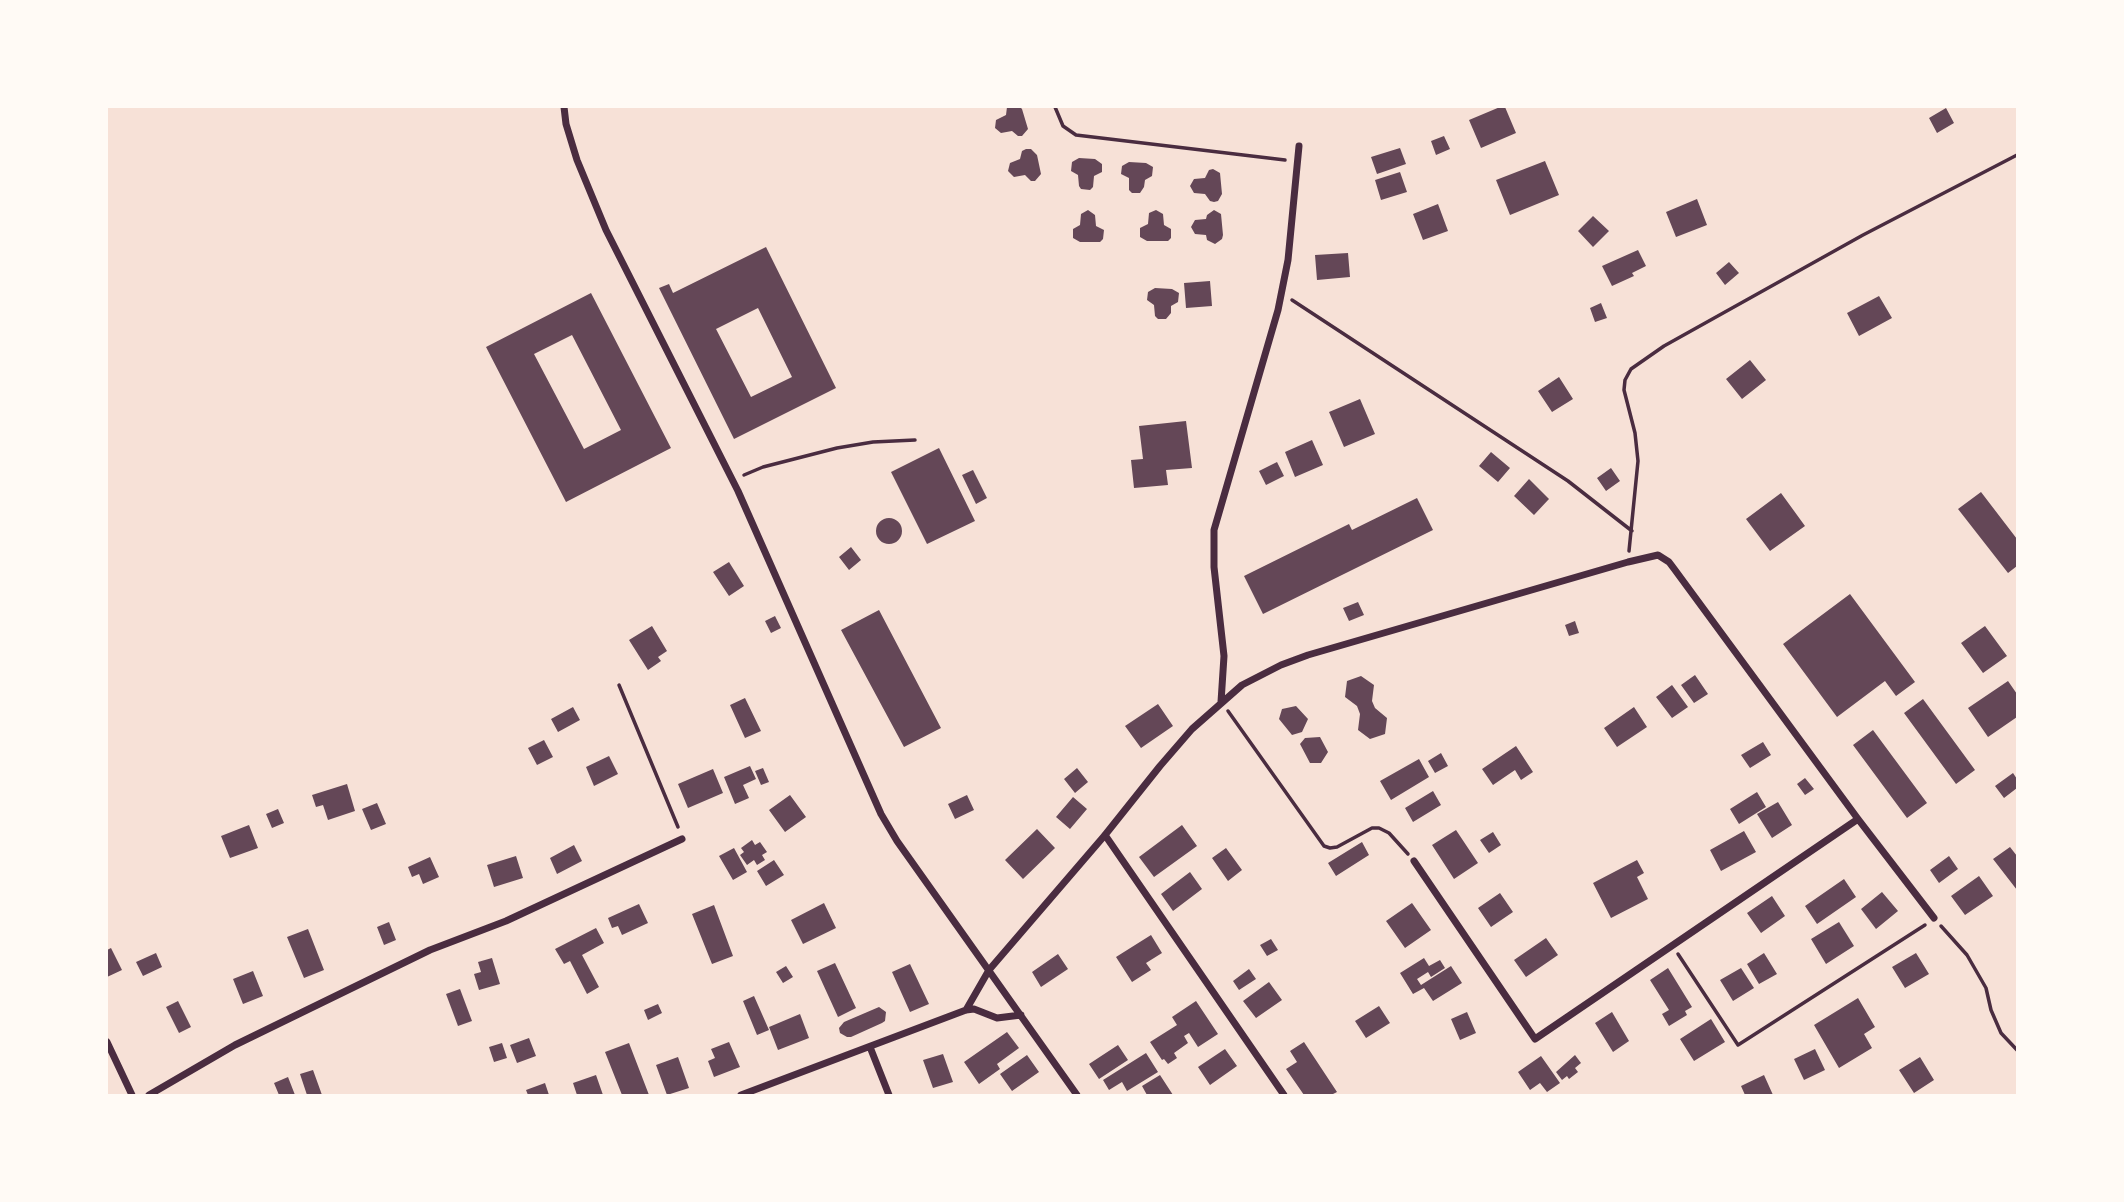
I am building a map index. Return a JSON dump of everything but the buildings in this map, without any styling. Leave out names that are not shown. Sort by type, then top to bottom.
[{"type":"street","points":[[564,107],[566,124],[577,160],[606,230],[733,479],[881,814],[897,841],[1077,1095]]},
{"type":"street","points":[[1221,702],[1224,656],[1214,567],[1214,530],[1282,293],[1288,260],[1298,146]]},
{"type":"street","points":[[966,1010],[989,970],[1105,835],[1160,766],[1192,729],[1242,685],[1308,655],[1658,555],[1669,562],[1934,918]]},
{"type":"street","points":[[1414,861],[1535,1039],[1858,819]]},
{"type":"street","points":[[1105,835],[1284,1095]]},
{"type":"street","points":[[149,1095],[235,1045],[429,950],[506,921],[682,839]]},
{"type":"street","points":[[741,1095],[966,1010],[974,1009],[997,1018],[1021,1015]]},
{"type":"street","points":[[107,1042],[132,1095]]},
{"type":"street","points":[[870,1047],[889,1095]]},
{"type":"path","points":[[1055,107],[1063,126],[1076,135],[1297,161]]},
{"type":"path","points":[[1628,562],[1638,461],[1635,433],[1624,390],[1625,380],[1631,369],[1664,346],[1863,235],[2017,155]]},
{"type":"path","points":[[1282,293],[1568,481],[1632,531]]},
{"type":"path","points":[[733,479],[815,452],[873,442],[915,440]]},
{"type":"path","points":[[619,685],[682,839]]},
{"type":"path","points":[[1221,702],[1324,846],[1337,847],[1372,828],[1379,828],[1399,843],[1414,861]]},
{"type":"path","points":[[1673,945],[1738,1045],[1934,918],[1967,955],[1986,988],[1991,1010],[2001,1033],[2017,1050]]}]
